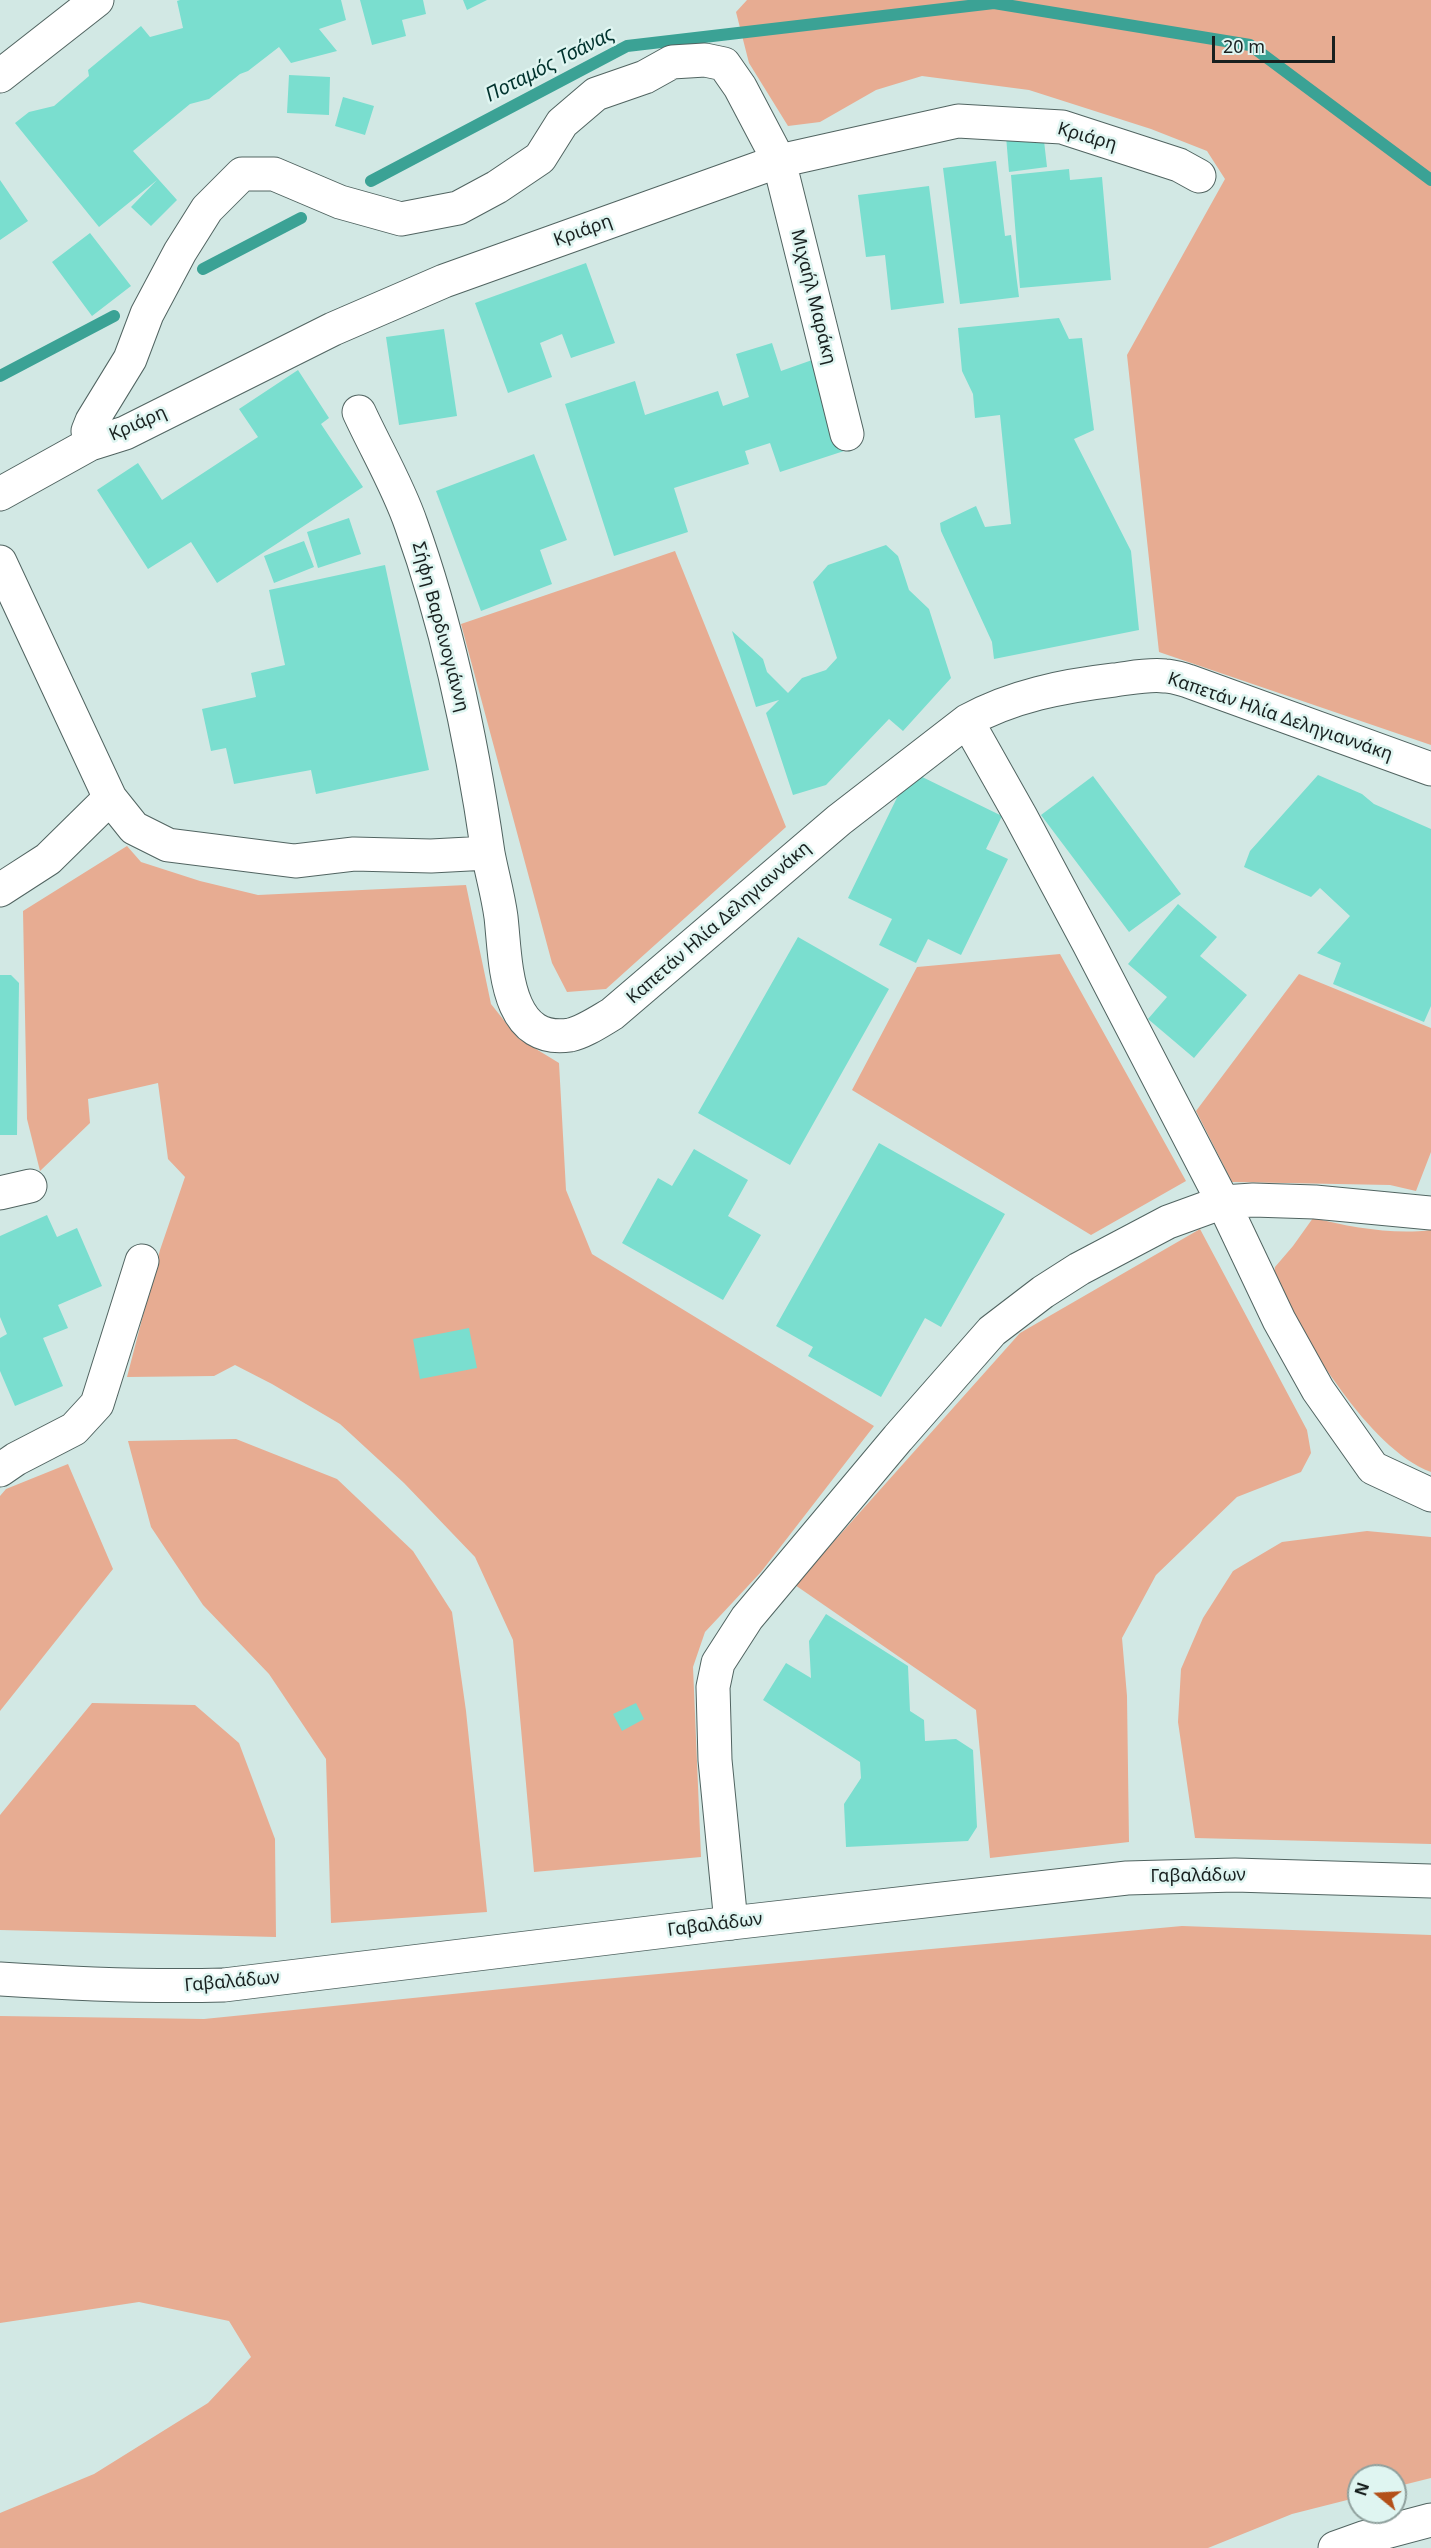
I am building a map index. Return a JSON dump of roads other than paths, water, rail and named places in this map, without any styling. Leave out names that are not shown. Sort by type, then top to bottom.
[{"type":"street","points":[[0,76],[97,0]]},
{"type":"street","name":"Μιχαήλ Μαράκη","points":[[90,444],[88,431],[92,421],[130,359],[147,314],[180,252],[207,209],[242,174],[274,174],[340,202],[401,219],[458,208],[497,187],[540,158],[562,123],[596,94],[645,77],[672,63],[705,60],[724,64],[740,87],[779,161],[847,434]]},
{"type":"street","name":"Κριάρη","points":[[0,494],[90,444],[125,433],[333,329],[444,281],[779,161],[958,122],[968,122],[1062,127],[1179,165],[1199,176]]},
{"type":"street","name":"Σήφη Βαρδινογιάννη","points":[[359,412],[411,522],[452,658],[478,783],[488,853]]},
{"type":"street","points":[[0,562],[110,798],[134,828],[168,845],[295,861],[354,854],[431,856],[488,853]]},
{"type":"street","name":"Καπετάν Ηλία Δεληγιαννάκη","points":[[488,853],[501,914],[511,996],[519,1012],[534,1030],[553,1035],[572,1034],[612,1014],[839,820],[967,721],[1024,696],[1097,682],[1149,675],[1166,676],[1188,681],[1431,769]]},
{"type":"street","points":[[967,721],[1020,814],[1223,1202],[1280,1320],[1318,1390],[1373,1468],[1431,1495]]},
{"type":"street","points":[[0,890],[48,859],[110,798]]},
{"type":"street","points":[[731,1923],[712,1706],[718,1663],[747,1618],[897,1438],[992,1331],[1042,1292],[1078,1269],[1168,1222],[1223,1202],[1253,1200],[1315,1202],[1431,1214]]},
{"type":"street","points":[[0,1470],[16,1459],[74,1429],[97,1404],[142,1261]]},
{"type":"street","name":"Γαβαλάδων","points":[[0,1979],[63,1984],[224,1985],[731,1923],[1127,1878],[1173,1875],[1303,1876],[1431,1881]]},
{"type":"street","points":[[1335,2548],[1431,2520]]},
{"type":"waterway","name":"Ποταμός Τσάνας","points":[[371,181],[627,46],[994,3],[1250,45],[1431,180]]},
{"type":"waterway","name":"Ποταμός Τσάνας","points":[[203,269],[301,218]]},
{"type":"waterway","name":"Ποταμός Τσάνας","points":[[0,376],[114,316]]}]
